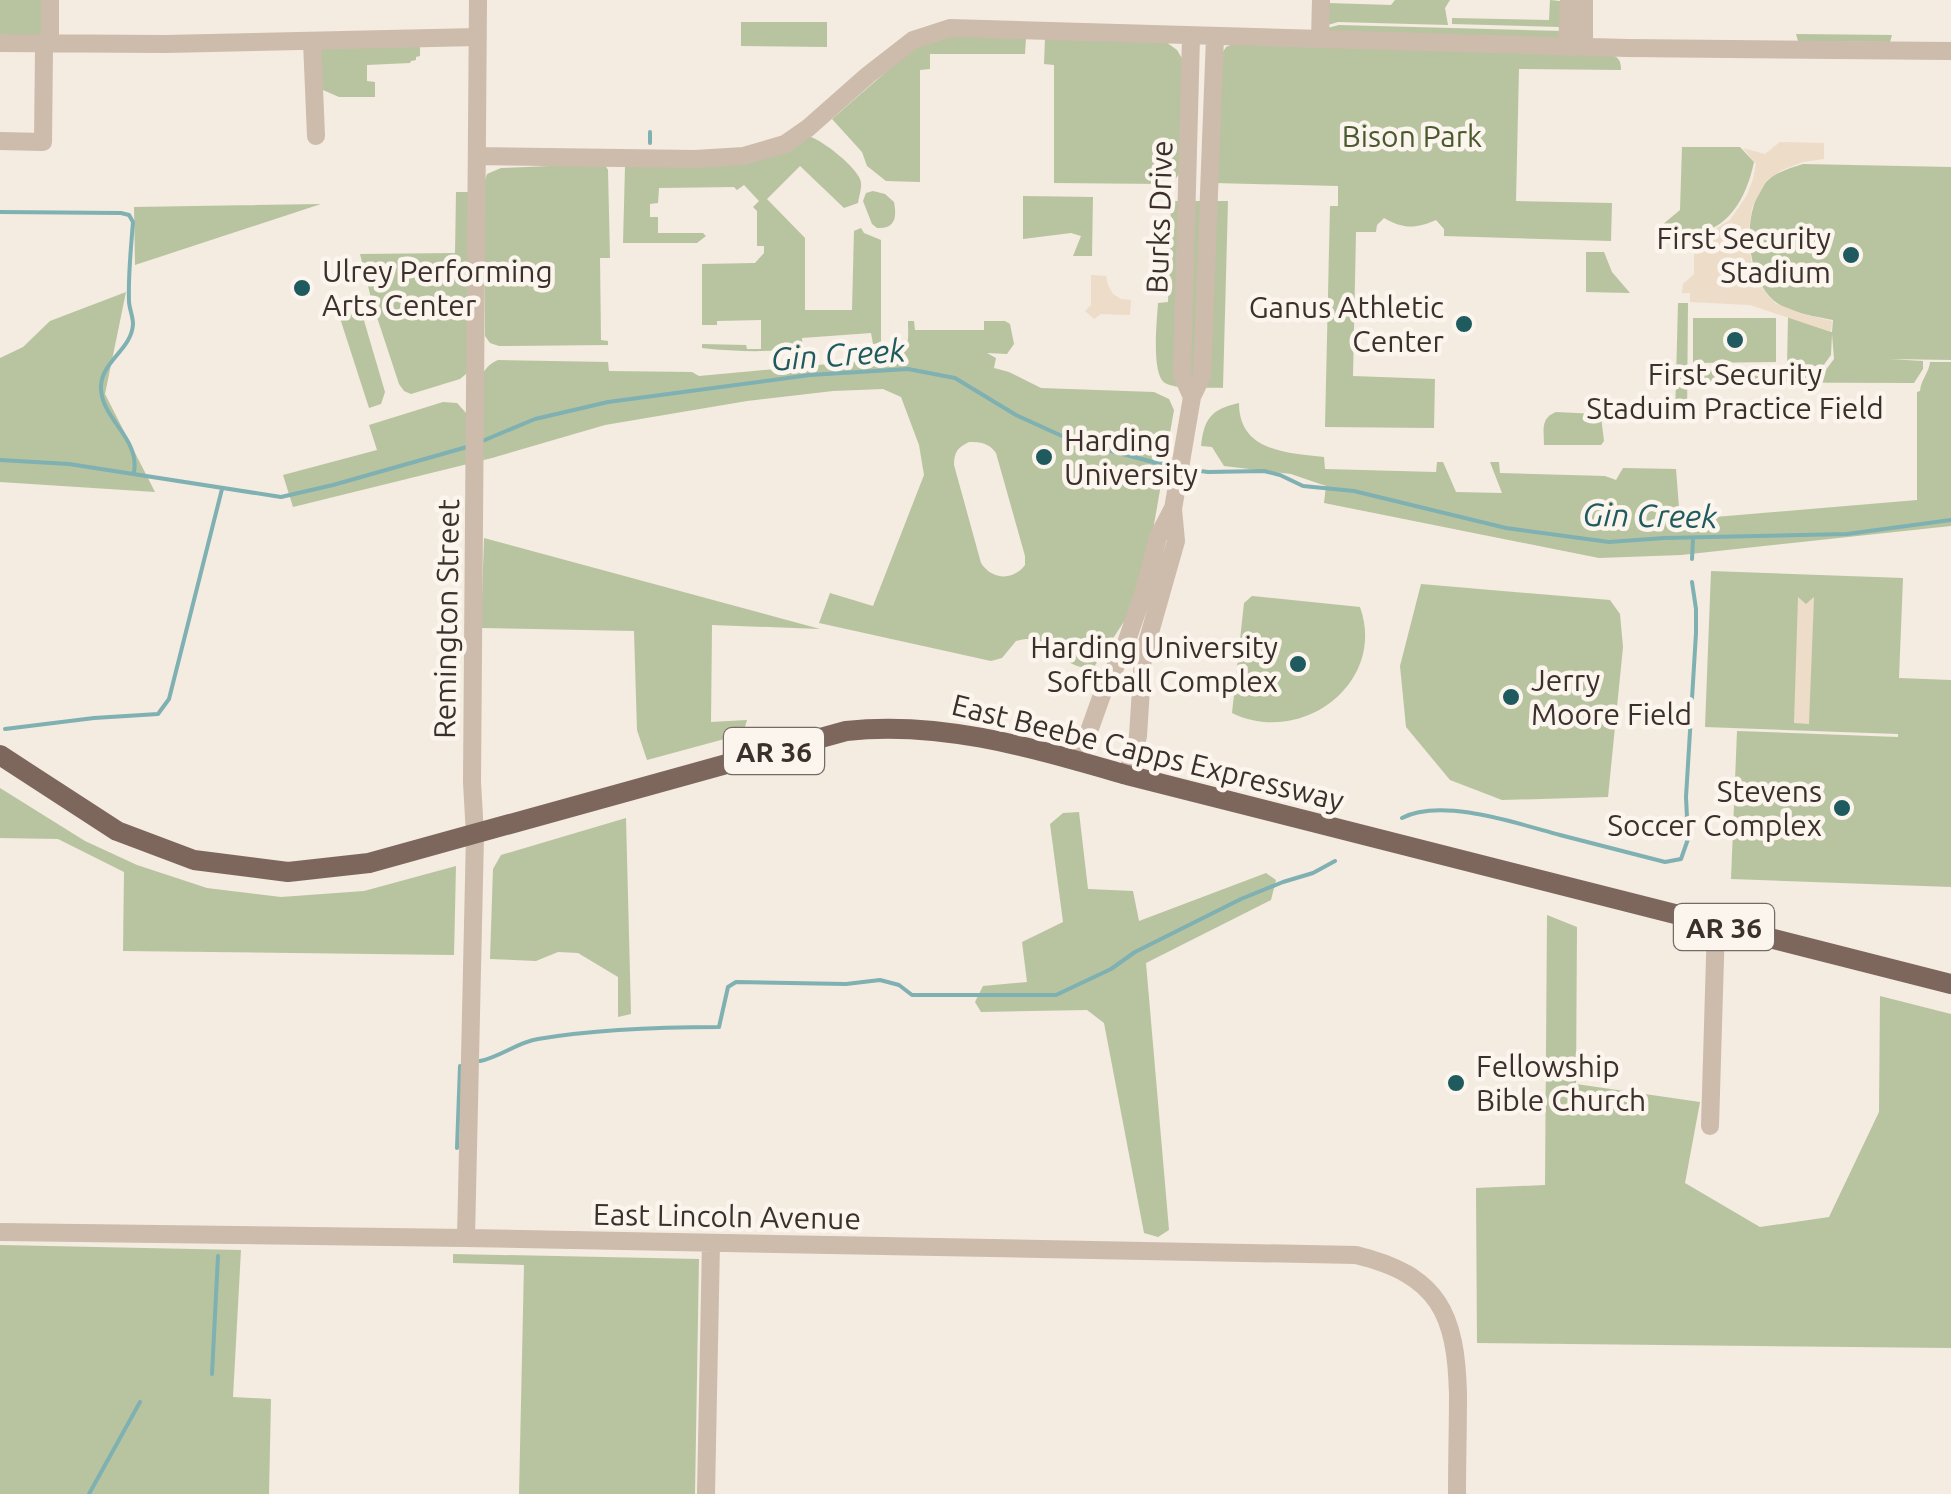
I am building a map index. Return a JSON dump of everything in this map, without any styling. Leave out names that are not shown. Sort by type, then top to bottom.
[{"type":"main road","name":"East Beebe Capps Expressway","points":[[0,755],[117,831],[194,860],[288,872],[369,863],[830,735],[889,728],[952,733],[1027,748],[1951,984]]},
{"type":"street","points":[[0,141],[43,142],[44,49],[50,38],[50,0]]},
{"type":"street","name":"Remington Street","points":[[466,1238],[475,836],[472,782],[478,0]]},
{"type":"street","points":[[1320,39],[1321,0]]},
{"type":"street","points":[[1569,0],[1576,47]]},
{"type":"street","points":[[1576,47],[1581,0]]},
{"type":"street","points":[[477,156],[744,156],[785,144],[913,40],[950,28],[1576,47],[1951,51]]},
{"type":"street","points":[[0,44],[477,37]]},
{"type":"street","name":"Burks Drive","points":[[1191,37],[1182,375],[1192,396]]},
{"type":"street","name":"Burks Drive","points":[[1078,762],[1129,634],[1158,537],[1172,509],[1192,396],[1202,376],[1215,38]]},
{"type":"street","points":[[312,41],[316,136]]},
{"type":"street","name":"Burks Drive","points":[[1126,775],[1138,736],[1142,657],[1176,541],[1172,509]]},
{"type":"street","points":[[1710,1126],[1716,925]]},
{"type":"street","name":"East Lincoln Avenue","points":[[0,1232],[1356,1254],[1385,1262],[1416,1280],[1438,1302],[1451,1328],[1457,1354],[1457,1494]]},
{"type":"street","points":[[706,1494],[711,1243]]},
{"type":"green space","points":[[0,0],[44,0],[44,38],[0,38]]},
{"type":"green space","points":[[1395,0],[1450,0],[1445,8],[1448,25],[1328,25],[1328,3],[1391,5]]},
{"type":"green space","points":[[1550,0],[1560,1],[1560,27],[1452,24],[1452,18],[1549,20]]},
{"type":"green space","points":[[741,22],[827,22],[827,47],[741,46]]},
{"type":"green space","points":[[1339,25],[1563,31],[1555,38],[1327,31]]},
{"type":"green space","points":[[1796,34],[1892,35],[1890,42],[1798,41]]},
{"type":"green space","points":[[943,36],[1026,38],[1025,54],[930,54],[930,69],[920,70],[920,182],[886,181],[867,166],[862,152],[832,119],[918,44]]},
{"type":"green space","points":[[1045,38],[1166,42],[1177,50],[1183,60],[1180,173],[1176,178],[1166,184],[1054,183],[1054,65],[1044,64]]},
{"type":"green space","points":[[317,44],[420,46],[420,56],[410,63],[367,65],[367,81],[375,82],[375,97],[339,97],[323,90]]},
{"type":"green space","name":"Bison Park","points":[[1233,44],[1610,54],[1619,60],[1621,70],[1519,69],[1516,201],[1612,203],[1611,241],[1444,236],[1444,229],[1436,220],[1410,226],[1384,218],[1376,232],[1356,232],[1353,376],[1435,379],[1434,428],[1325,427],[1330,206],[1338,206],[1338,186],[1215,183],[1220,57]]},
{"type":"green space","points":[[811,137],[857,174],[861,185],[858,203],[844,208],[800,166],[767,199],[805,238],[805,310],[852,310],[854,231],[861,228],[881,240],[881,343],[873,344],[871,333],[802,338],[803,349],[752,351],[702,348],[702,344],[761,349],[761,320],[702,325],[702,264],[755,263],[764,253],[764,246],[757,246],[757,211],[753,207],[759,201],[744,185],[737,190],[659,188],[658,203],[650,204],[650,217],[658,217],[658,233],[706,236],[697,243],[623,243],[625,167]]},
{"type":"green space","points":[[1682,147],[1740,147],[1754,162],[1743,195],[1724,220],[1712,228],[1697,232],[1662,225],[1680,210]]},
{"type":"green space","points":[[597,164],[608,170],[610,258],[600,258],[601,340],[608,341],[608,345],[490,343],[485,336],[487,174],[501,168]]},
{"type":"green space","name":"First Security Stadium","points":[[1803,164],[1951,167],[1951,360],[1890,359],[1923,361],[1923,369],[1914,383],[1691,382],[1691,370],[1825,371],[1834,359],[1832,334],[1831,355],[1823,366],[1787,367],[1788,317],[1832,332],[1833,320],[1794,311],[1773,300],[1752,259],[1750,224],[1759,193],[1775,175]]},
{"type":"green space","points":[[873,191],[894,202],[895,218],[888,227],[877,228],[872,224],[863,201],[866,193]]},
{"type":"green space","points":[[456,192],[469,192],[469,367],[460,379],[411,394],[399,384],[360,254],[455,253]]},
{"type":"green space","points":[[1023,196],[1093,197],[1092,256],[1073,256],[1081,236],[1071,233],[1023,239]]},
{"type":"green space","points":[[1171,201],[1228,201],[1223,388],[1170,385],[1158,369],[1158,303],[1168,302]]},
{"type":"green space","points":[[321,204],[135,265],[134,207]]},
{"type":"green space","points":[[1586,252],[1604,252],[1612,272],[1630,293],[1586,292]]},
{"type":"green space","points":[[126,292],[105,394],[155,492],[0,482],[0,358],[23,347],[50,321]]},
{"type":"green space","points":[[1678,303],[1688,303],[1687,420],[1675,419]]},
{"type":"green space","points":[[360,307],[385,392],[381,404],[369,408],[339,315]]},
{"type":"green space","name":"First Security Staduim Practice Field","points":[[1693,318],[1776,318],[1776,362],[1693,363]]},
{"type":"green space","points":[[908,321],[914,321],[915,330],[984,330],[984,321],[1005,321],[1010,324],[1014,344],[1007,354],[987,353],[996,358],[994,368],[1041,388],[1154,392],[1169,399],[1174,410],[1152,536],[1133,608],[1094,667],[1072,664],[1048,646],[1029,639],[1016,641],[1002,658],[991,661],[819,623],[830,593],[873,606],[924,475],[919,445],[901,397],[883,389],[747,401],[605,425],[492,458],[293,507],[283,475],[377,450],[369,425],[443,402],[457,403],[467,414],[481,376],[498,360],[608,362],[609,371],[692,372],[699,376],[893,358],[906,346]],"holes":[[[969,442],[988,445],[996,453],[1025,556],[1025,565],[1009,576],[991,573],[981,563],[954,465],[959,448]]]},
{"type":"green space","points":[[1930,362],[1951,362],[1951,526],[1681,555],[1599,558],[1324,503],[1326,486],[1291,474],[1224,466],[1212,447],[1201,446],[1211,417],[1222,408],[1239,403],[1247,431],[1267,446],[1324,457],[1325,469],[1436,472],[1437,462],[1443,462],[1456,492],[1502,493],[1490,462],[1499,462],[1500,473],[1605,476],[1616,480],[1623,468],[1676,469],[1680,520],[1917,500],[1917,392]]},
{"type":"green space","points":[[1556,412],[1597,414],[1601,417],[1604,441],[1601,445],[1544,445],[1545,421]]},
{"type":"green space","points":[[484,538],[820,629],[712,625],[711,722],[747,720],[743,734],[647,760],[637,730],[634,631],[481,628]]},
{"type":"green space","points":[[1711,571],[1903,578],[1899,678],[1951,680],[1951,887],[1731,879],[1737,731],[1898,734],[1705,727]]},
{"type":"green space","name":"Jerry Moore Field","points":[[1421,584],[1610,600],[1620,614],[1623,647],[1608,797],[1502,800],[1450,780],[1406,727],[1400,666]]},
{"type":"green space","name":"Harding University Softball Complex","points":[[1252,596],[1360,607],[1365,635],[1361,660],[1350,683],[1332,701],[1310,714],[1285,721],[1259,721],[1232,713],[1244,603]]},
{"type":"green space","points":[[0,788],[85,841],[137,865],[207,888],[281,897],[364,891],[456,866],[454,955],[123,951],[124,872],[58,839],[0,838]]},
{"type":"green space","points":[[1079,812],[1088,889],[1133,891],[1139,921],[1266,873],[1276,880],[1271,900],[1146,963],[1169,1230],[1158,1237],[1144,1233],[1104,1023],[1087,1010],[981,1012],[975,1002],[983,986],[1027,982],[1022,942],[1063,922],[1050,824],[1063,813]]},
{"type":"green space","points":[[626,818],[631,1014],[618,1017],[618,977],[578,953],[558,952],[536,961],[490,959],[493,869],[501,855]]},
{"type":"green space","points":[[1547,915],[1577,927],[1576,1084],[1700,1102],[1685,1183],[1760,1227],[1829,1217],[1879,1112],[1880,996],[1951,1014],[1951,1348],[1477,1343],[1476,1188],[1545,1185]]},
{"type":"green space","points":[[0,1245],[241,1250],[233,1397],[271,1399],[269,1494],[0,1494]]},
{"type":"green space","points":[[453,1254],[699,1259],[695,1494],[519,1494],[524,1265],[453,1263]]},
{"type":"shaded area","points":[[1780,142],[1824,143],[1824,159],[1803,162],[1767,180],[1752,207],[1748,238],[1753,271],[1775,303],[1832,321],[1831,332],[1750,305],[1690,302],[1690,293],[1682,293],[1683,284],[1694,274],[1694,249],[1683,236],[1684,231],[1710,232],[1730,220],[1747,195],[1756,164],[1743,148],[1765,154]]},
{"type":"shaded area","points":[[1091,275],[1106,276],[1113,294],[1131,300],[1130,315],[1101,314],[1094,319],[1085,311],[1091,305]]},
{"type":"shaded area","points":[[1798,597],[1806,604],[1814,597],[1809,724],[1794,723]]},
{"type":"waterway","points":[[650,132],[650,143]]},
{"type":"waterway","points":[[0,212],[121,213],[129,215],[133,222],[129,281],[133,324],[123,348],[106,369],[101,386],[102,398],[131,448],[134,472]]},
{"type":"waterway","name":"Gin Creek","points":[[480,442],[535,419],[608,402],[810,375],[908,369],[955,378],[1016,415],[1073,441],[1172,467]]},
{"type":"waterway","name":"Gin Creek","points":[[0,460],[69,464],[281,497],[467,447]]},
{"type":"waterway","name":"Gin Creek","points":[[1186,469],[1264,471],[1303,486],[1354,491],[1506,528],[1609,542],[1847,534],[1951,520]]},
{"type":"waterway","name":"Gin Creek","points":[[5,729],[158,714],[169,699],[222,489]]},
{"type":"waterway","points":[[1692,559],[1693,539]]},
{"type":"waterway","points":[[1402,818],[1418,812],[1458,811],[1665,862],[1681,859],[1688,839],[1686,797],[1696,633],[1692,582]]},
{"type":"waterway","points":[[480,1061],[531,1041],[560,1036],[629,1029],[719,1027],[728,987],[736,982],[846,984],[880,980],[899,985],[912,995],[1056,995],[1241,899],[1335,861]]},
{"type":"waterway","points":[[457,1148],[460,1066]]},
{"type":"waterway","points":[[212,1374],[218,1256]]},
{"type":"waterway","points":[[89,1494],[140,1402]]},
{"type":"place","name":"First Security Stadium","points":[[1851,255]]},
{"type":"place","name":"Ulrey Performing Arts Center","points":[[302,288]]},
{"type":"place","name":"Ganus Athletic Center","points":[[1464,324]]},
{"type":"place","name":"First Security Staduim Practice Field","points":[[1735,340]]},
{"type":"place","name":"Harding University","points":[[1044,457]]},
{"type":"place","name":"Harding University Softball Complex","points":[[1298,664]]},
{"type":"place","name":"Jerry Moore Field","points":[[1511,697]]},
{"type":"place","name":"Stevens Soccer Complex","points":[[1842,808]]},
{"type":"place","name":"Fellowship Bible Church","points":[[1456,1083]]}]
